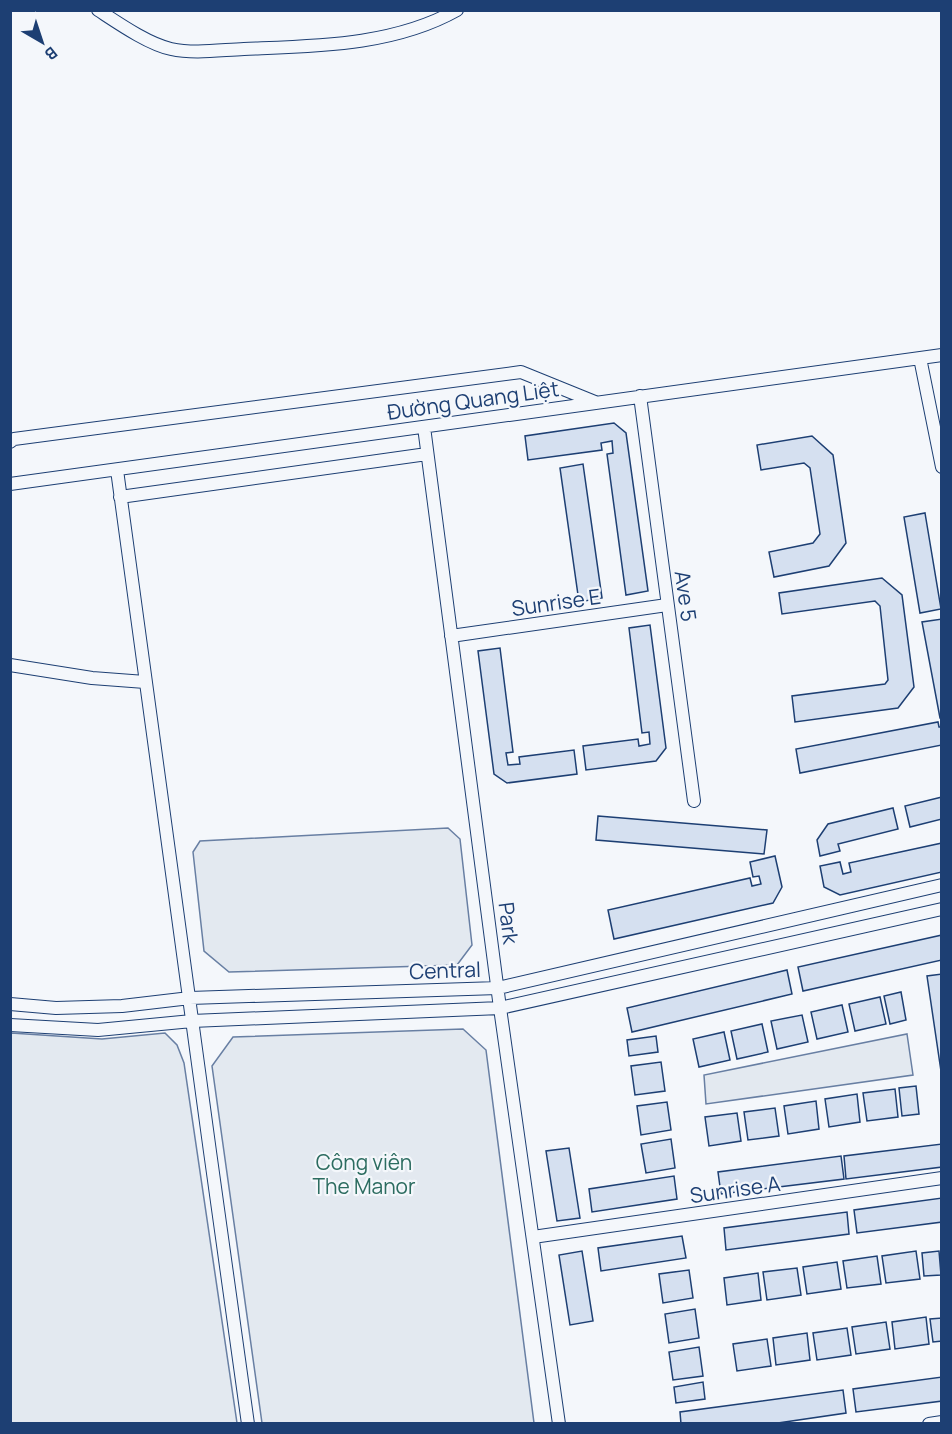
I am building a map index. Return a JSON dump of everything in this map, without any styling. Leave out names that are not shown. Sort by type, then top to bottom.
[{"type":"street","points":[[98,10],[133,32],[169,49],[190,51],[301,47],[367,41],[442,19],[458,10]]},
{"type":"street","name":"Đường Quang Liệt","points":[[10,484],[942,355]]},
{"type":"street","points":[[920,358],[942,467]]},
{"type":"street","points":[[10,442],[14,439],[521,372],[596,402]]},
{"type":"street","name":"Ave 5","points":[[640,396],[694,801]]},
{"type":"street","name":"Park","points":[[424,427],[500,1008],[559,1424]]},
{"type":"street","points":[[120,497],[427,454]]},
{"type":"street","points":[[117,470],[248,1424]]},
{"type":"street","name":"Sunrise E","points":[[451,636],[667,605]]},
{"type":"street","points":[[10,665],[92,678],[145,682]]},
{"type":"street","name":"Central","points":[[10,1004],[56,1008],[111,1006],[190,998],[498,987],[942,885]]},
{"type":"street","name":"Central","points":[[10,1025],[98,1030],[192,1020],[500,1008],[942,909]]},
{"type":"street","name":"Sunrise A","points":[[533,1236],[942,1178]]},
{"type":"street","points":[[929,1424],[942,1422]]},
{"type":"green space","points":[[448,828],[460,839],[472,945],[457,965],[229,972],[204,951],[193,852],[200,841]]},
{"type":"green space","name":"Công viên The Manor","points":[[463,1029],[486,1050],[534,1423],[262,1423],[212,1066],[233,1037]]},
{"type":"green space","points":[[11,1033],[102,1039],[165,1033],[177,1045],[184,1063],[237,1423],[11,1423]]},
{"type":"green space","points":[[907,1034],[913,1075],[706,1104],[704,1075]]},
{"type":"building","points":[[614,423],[626,433],[648,591],[626,595],[607,454],[613,453],[612,441],[601,443],[602,450],[528,460],[525,436]]},
{"type":"building","points":[[812,436],[833,455],[846,543],[829,566],[774,577],[769,552],[813,543],[820,534],[810,468],[804,463],[761,470],[757,445]]},
{"type":"building","points":[[583,464],[602,598],[579,602],[560,468]]},
{"type":"building","points":[[925,513],[941,609],[920,613],[904,517]]},
{"type":"building","points":[[882,578],[902,595],[914,687],[898,708],[795,722],[792,696],[885,684],[888,680],[880,606],[875,601],[782,614],[779,593]]},
{"type":"building","points":[[942,619],[942,718],[940,718],[922,622]]},
{"type":"building","points":[[650,625],[666,748],[656,761],[586,770],[583,746],[638,739],[639,746],[650,744],[649,732],[642,733],[629,628]]},
{"type":"building","points":[[500,648],[513,752],[506,753],[508,765],[520,764],[519,757],[574,750],[577,774],[507,783],[494,774],[478,651]]},
{"type":"building","points":[[938,722],[939,727],[942,727],[942,745],[800,773],[796,749]]},
{"type":"building","points":[[942,797],[942,819],[910,827],[905,806]]},
{"type":"building","points":[[893,808],[898,829],[838,844],[840,851],[820,856],[817,840],[828,824]]},
{"type":"building","points":[[598,816],[767,830],[764,854],[596,840]]},
{"type":"building","points":[[942,843],[942,872],[840,895],[824,887],[820,866],[840,862],[843,874],[851,872],[849,863]]},
{"type":"building","points":[[775,856],[782,887],[773,903],[614,939],[608,910],[750,878],[752,886],[761,884],[759,876],[753,877],[750,862]]},
{"type":"building","points":[[942,935],[942,960],[803,991],[798,967]]},
{"type":"building","points":[[787,970],[792,994],[632,1032],[627,1008]]},
{"type":"building","points":[[942,974],[942,1078],[927,976]]},
{"type":"building","points":[[901,992],[906,1020],[890,1024],[884,996]]},
{"type":"building","points":[[880,997],[886,1024],[855,1031],[849,1004]]},
{"type":"building","points":[[842,1005],[848,1032],[817,1039],[811,1012]]},
{"type":"building","points":[[802,1015],[808,1042],[777,1049],[771,1021]]},
{"type":"building","points":[[762,1024],[768,1052],[737,1059],[731,1031]]},
{"type":"building","points":[[724,1032],[730,1060],[699,1067],[693,1039]]},
{"type":"building","points":[[656,1036],[658,1052],[629,1056],[627,1040]]},
{"type":"building","points":[[661,1062],[665,1091],[635,1095],[631,1066]]},
{"type":"building","points":[[916,1086],[919,1114],[902,1116],[899,1088]]},
{"type":"building","points":[[895,1089],[898,1117],[867,1121],[863,1093]]},
{"type":"building","points":[[857,1094],[860,1122],[829,1127],[825,1099]]},
{"type":"building","points":[[816,1101],[819,1129],[788,1134],[784,1106]]},
{"type":"building","points":[[667,1102],[671,1130],[641,1135],[637,1106]]},
{"type":"building","points":[[775,1108],[779,1136],[748,1140],[744,1112]]},
{"type":"building","points":[[737,1113],[741,1141],[709,1146],[705,1117]]},
{"type":"building","points":[[671,1139],[675,1168],[646,1173],[641,1144]]},
{"type":"building","points":[[942,1144],[942,1167],[846,1179],[844,1156]]},
{"type":"building","points":[[569,1148],[580,1218],[557,1221],[546,1151]]},
{"type":"building","points":[[841,1156],[844,1179],[721,1194],[718,1172]]},
{"type":"building","points":[[674,1176],[677,1199],[592,1212],[589,1189]]},
{"type":"building","points":[[942,1198],[942,1222],[857,1233],[854,1210]]},
{"type":"building","points":[[847,1212],[849,1234],[726,1250],[724,1228]]},
{"type":"building","points":[[682,1236],[686,1258],[601,1271],[598,1248]]},
{"type":"building","points":[[582,1251],[593,1321],[570,1325],[559,1255]]},
{"type":"building","points":[[916,1251],[920,1279],[886,1283],[882,1256]]},
{"type":"building","points":[[939,1251],[941,1275],[924,1276],[922,1253]]},
{"type":"building","points":[[877,1256],[881,1284],[847,1288],[843,1261]]},
{"type":"building","points":[[837,1262],[841,1289],[807,1294],[803,1267]]},
{"type":"building","points":[[797,1268],[801,1295],[767,1300],[763,1272]]},
{"type":"building","points":[[689,1270],[693,1298],[663,1303],[659,1274]]},
{"type":"building","points":[[758,1273],[761,1300],[727,1305],[724,1278]]},
{"type":"building","points":[[695,1309],[699,1338],[669,1343],[665,1314]]},
{"type":"building","points":[[926,1317],[929,1344],[895,1349],[892,1322]]},
{"type":"building","points":[[942,1318],[942,1341],[933,1342],[930,1319]]},
{"type":"building","points":[[886,1322],[890,1349],[856,1354],[852,1327]]},
{"type":"building","points":[[847,1328],[851,1355],[817,1360],[813,1333]]},
{"type":"building","points":[[807,1333],[810,1360],[776,1365],[773,1338]]},
{"type":"building","points":[[767,1339],[771,1366],[737,1371],[733,1344]]},
{"type":"building","points":[[699,1347],[703,1376],[673,1380],[669,1352]]},
{"type":"building","points":[[942,1377],[942,1401],[856,1412],[853,1389]]},
{"type":"building","points":[[703,1382],[705,1399],[676,1403],[674,1387]]},
{"type":"building","points":[[843,1390],[846,1413],[771,1424],[681,1424],[680,1412]]}]
